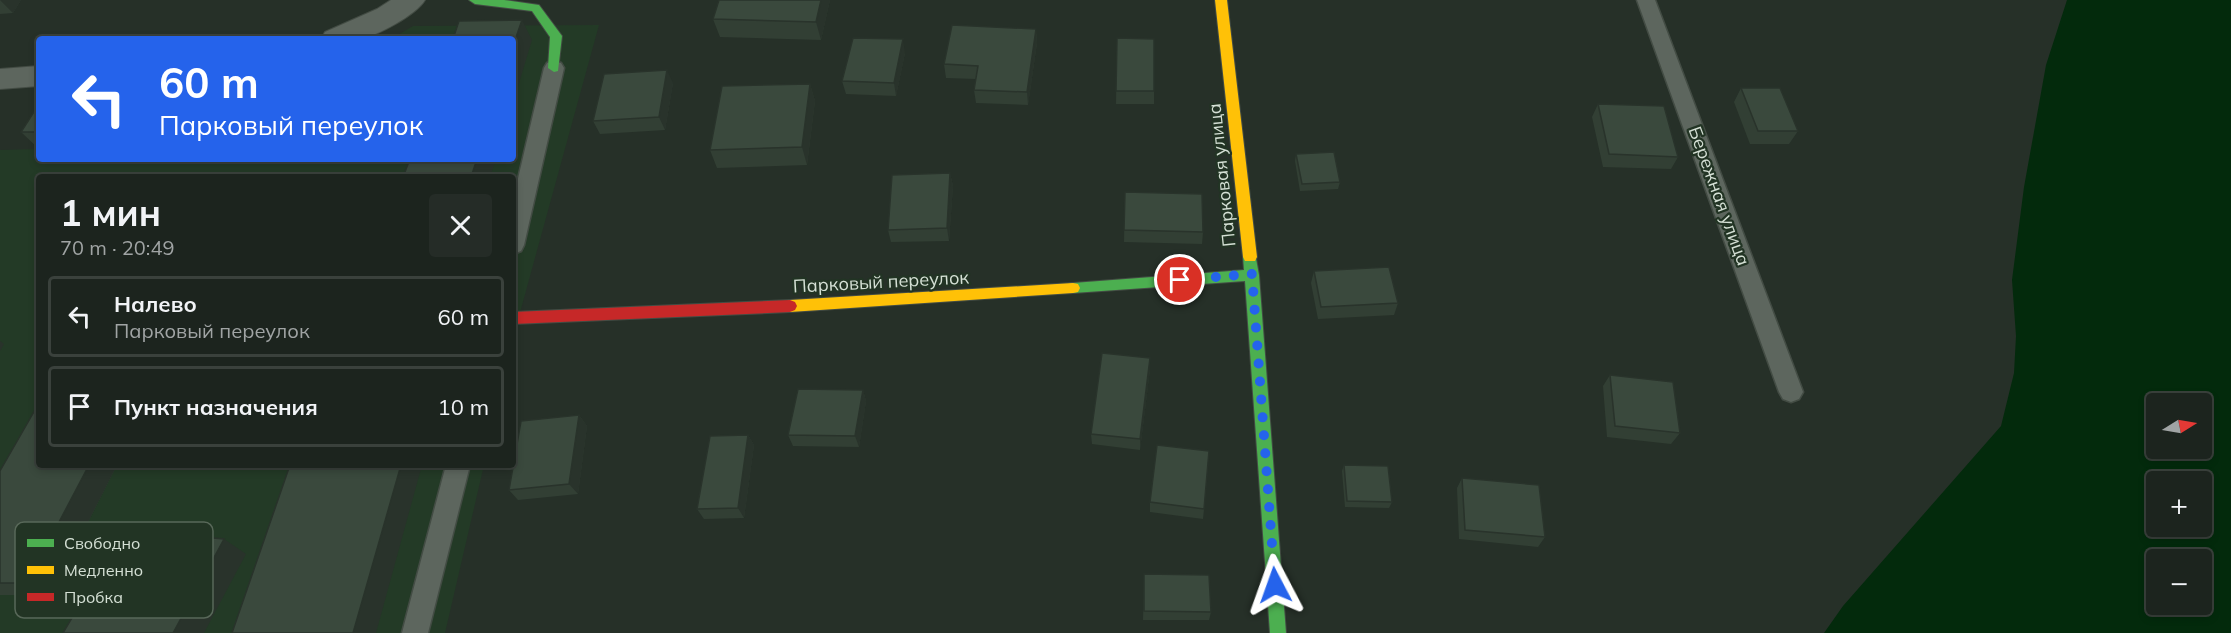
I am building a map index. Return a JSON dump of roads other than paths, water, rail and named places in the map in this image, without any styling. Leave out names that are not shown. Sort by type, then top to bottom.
[{"type":"street","points":[[342,36],[387,16],[411,0]]},
{"type":"street","points":[[476,0],[535,8],[556,36],[554,68]]},
{"type":"street","name":"Парковая улица","points":[[1221,0],[1252,274],[1278,633]]},
{"type":"street","points":[[0,79],[36,76]]},
{"type":"street","name":"Парковый переулок","points":[[516,318],[870,302],[1252,274]]},
{"type":"lane","name":"Бережная улица","points":[[1646,0],[1791,392]]},
{"type":"lane","points":[[516,232],[554,68]]},
{"type":"lane","points":[[414,633],[457,468]]}]
